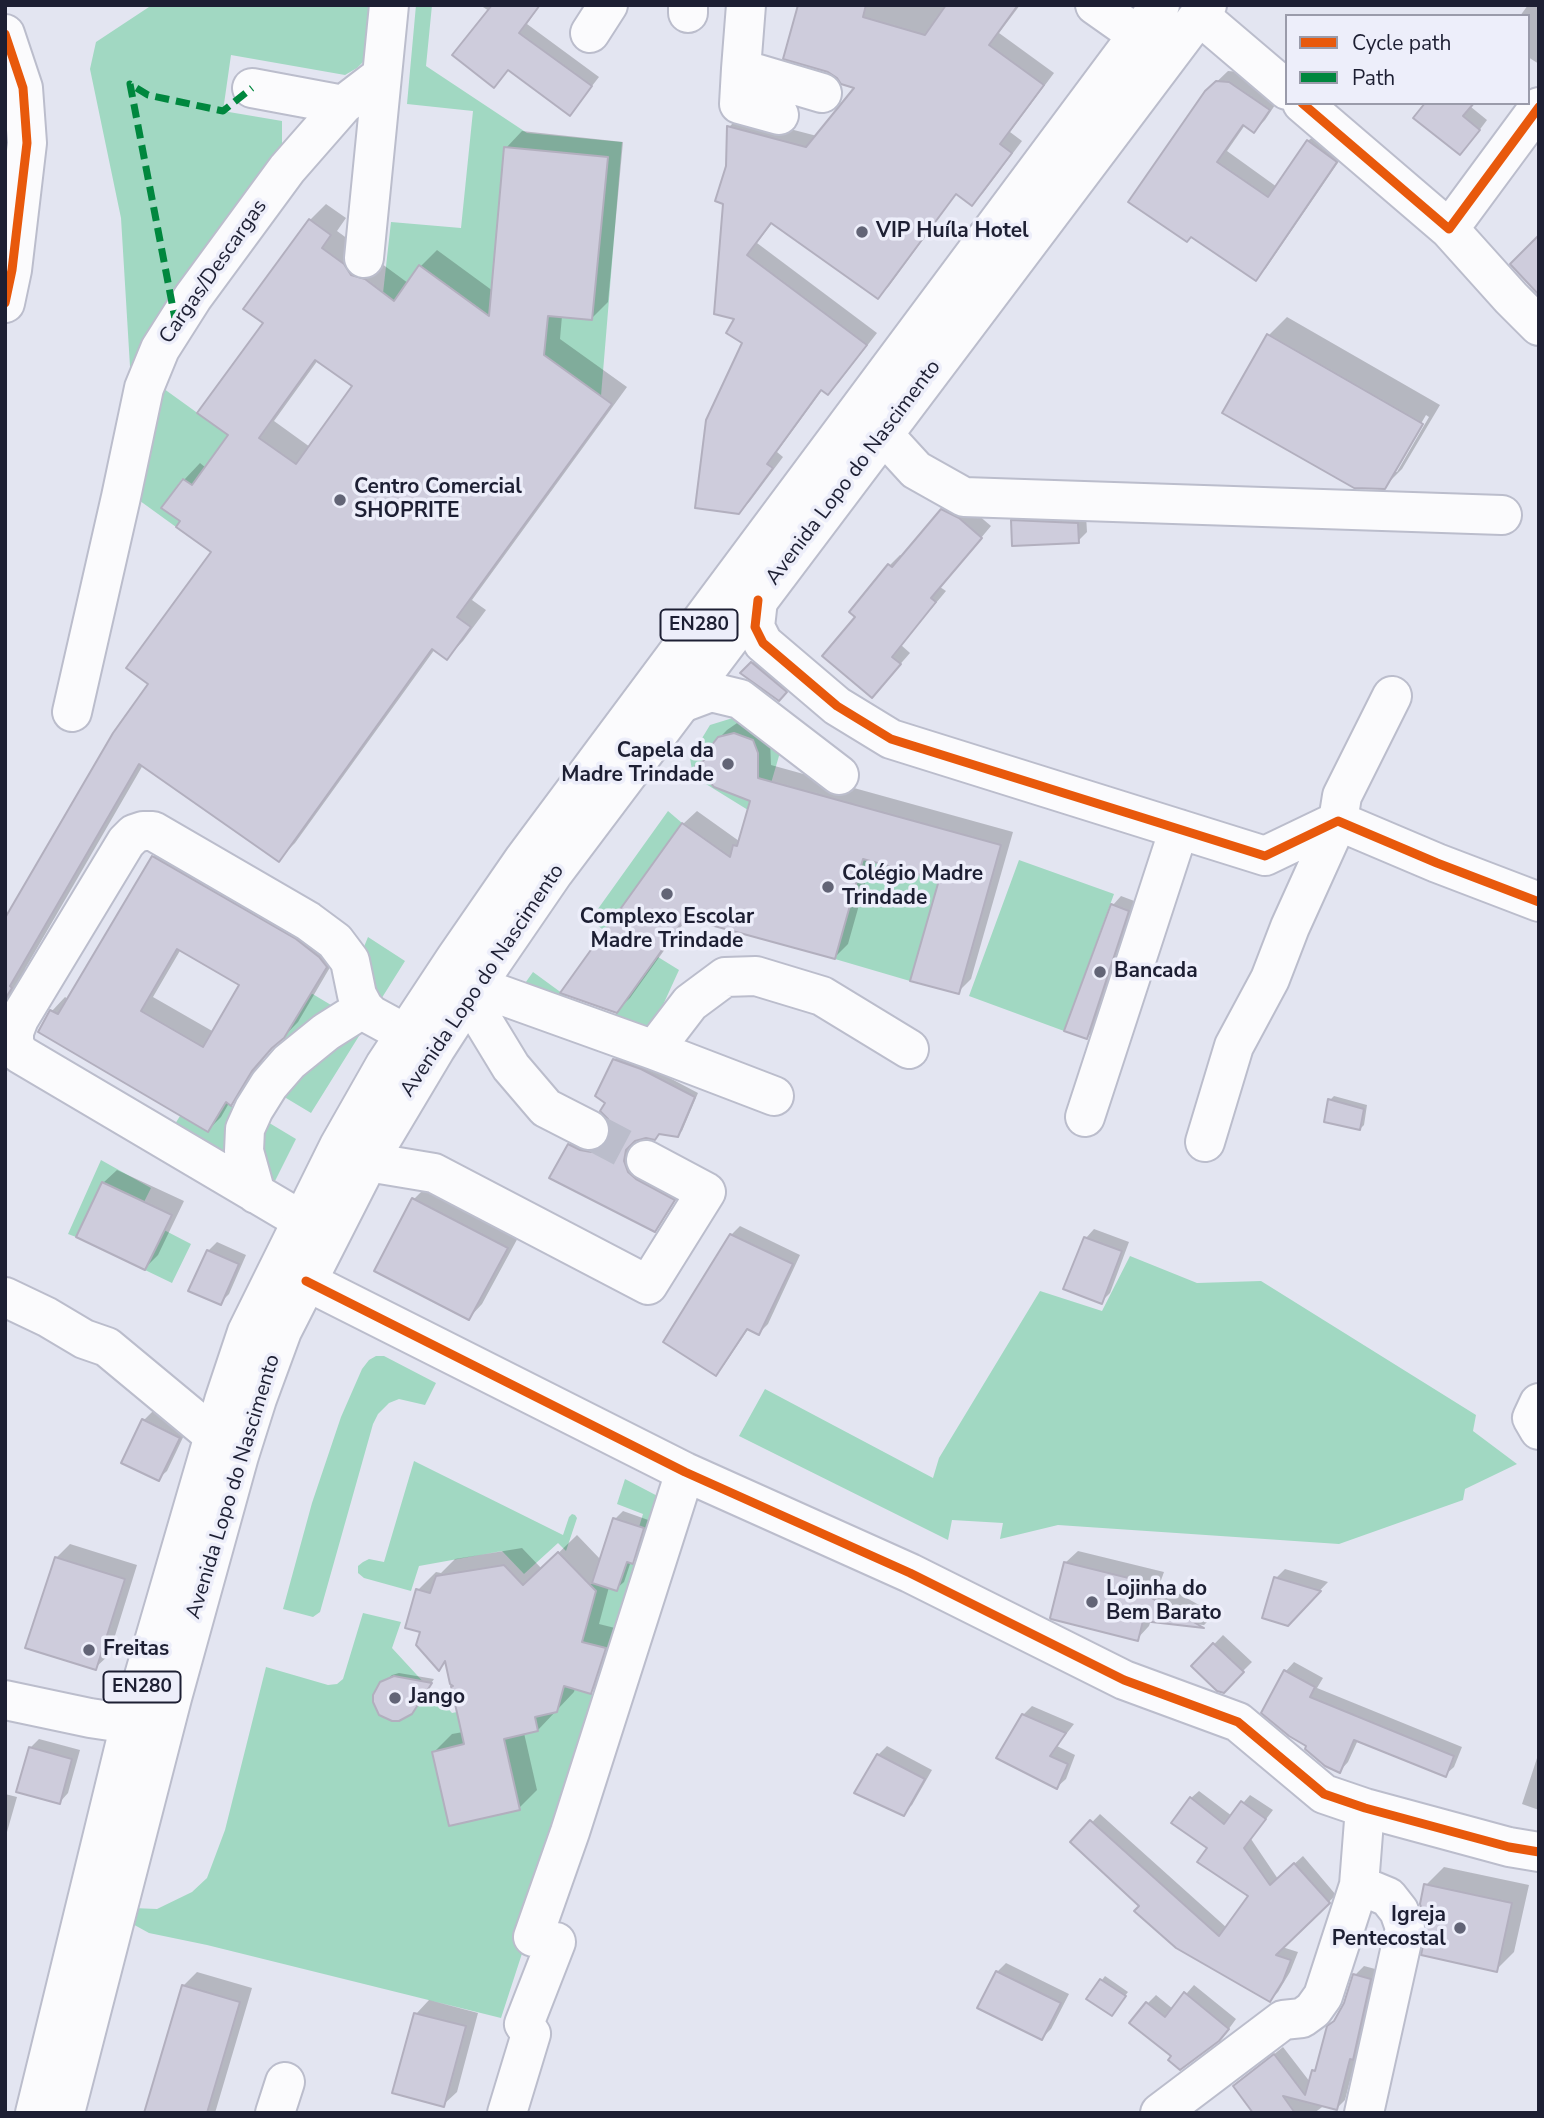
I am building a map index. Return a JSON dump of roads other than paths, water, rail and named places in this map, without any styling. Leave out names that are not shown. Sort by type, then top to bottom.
[{"type":"main road","points":[[364,258],[389,5]]},
{"type":"main road","points":[[746,5],[739,104],[779,115]]},
{"type":"main road","points":[[1095,5],[1149,20],[1168,57]]},
{"type":"main road","points":[[1204,10],[1285,88]]},
{"type":"main road","name":"Avenida Lopo do Nascimento","points":[[65,2113],[172,1698],[257,1399],[282,1331],[368,1162],[399,1107],[554,872],[1204,10]]},
{"type":"main road","name":"Avenida Lopo do Nascimento","points":[[35,2113],[130,1724],[213,1435],[247,1332],[339,1146],[385,1065],[524,859],[1149,20]]},
{"type":"main road","points":[[5,303],[12,270],[27,143],[23,88],[6,36]]},
{"type":"main road","points":[[741,69],[822,93]]},
{"type":"main road","name":"Cargas/Descargas","points":[[72,712],[144,388],[160,349],[193,297],[287,169],[344,105],[381,75]]},
{"type":"main road","points":[[252,88],[344,105]]},
{"type":"main road","points":[[1304,105],[1449,229],[1539,326]]},
{"type":"main road","points":[[1449,229],[1539,107]]},
{"type":"main road","points":[[883,434],[916,470],[964,497],[1502,515]]},
{"type":"main road","points":[[758,600],[755,627],[763,643],[836,706],[891,739],[1265,856],[1338,821],[1539,902]]},
{"type":"main road","points":[[679,704],[711,692],[740,699],[839,775]]},
{"type":"main road","points":[[1205,1143],[1234,1046],[1269,979],[1338,821],[1342,796],[1392,696]]},
{"type":"main road","points":[[803,748],[836,706]]},
{"type":"main road","points":[[1085,1117],[1179,829]]},
{"type":"main road","points":[[301,1220],[20,1054],[14,1044],[14,1032],[19,1019],[125,842],[134,834],[153,831],[307,921],[335,941],[350,961],[357,995],[364,1008],[371,1015],[406,1034]]},
{"type":"main road","points":[[654,1050],[691,1003],[725,977],[756,976],[822,996],[909,1049]]},
{"type":"main road","points":[[473,992],[654,1050],[774,1096]]},
{"type":"main road","points":[[473,992],[510,1067],[546,1108],[589,1130]]},
{"type":"main road","points":[[256,1194],[244,1151],[244,1129],[254,1109],[269,1085],[289,1062],[326,1032],[364,1008]]},
{"type":"main road","points":[[368,1162],[434,1173],[648,1285],[706,1192],[646,1160]]},
{"type":"main road","points":[[306,1281],[685,1472],[910,1573],[1124,1681],[1238,1722],[1324,1794],[1365,1808],[1509,1847],[1539,1852]]},
{"type":"main road","points":[[5,1297],[84,1339],[107,1347],[213,1435]]},
{"type":"main road","points":[[1539,1403],[1531,1418],[1539,1430]]},
{"type":"main road","points":[[507,2113],[531,2035],[524,2024],[556,1942],[533,1937],[587,1780],[685,1472]]},
{"type":"main road","points":[[5,1700],[130,1724]]},
{"type":"main road","points":[[1160,2113],[1283,2020],[1302,2018],[1323,1996],[1359,1885],[1365,1808]]},
{"type":"main road","points":[[1359,1885],[1388,1897],[1399,1911],[1405,1928],[1364,2113]]},
{"type":"tunnel","points":[[589,1130],[646,1160]]},
{"type":"place","name":"VIP Huíla Hotel","points":[[862,232]]},
{"type":"place","name":"Centro Comercial SHOPRITE","points":[[340,500]]},
{"type":"place","name":"Capela da Madre Trindade","points":[[728,764]]},
{"type":"place","name":"Colégio Madre Trindade","points":[[828,887]]},
{"type":"place","name":"Complexo Escolar Madre Trindade","points":[[667,894]]},
{"type":"place","name":"Bancada","points":[[1100,972]]},
{"type":"place","name":"Lojinha do Bem Barato","points":[[1092,1602]]},
{"type":"place","name":"Freitas","points":[[89,1650]]},
{"type":"place","name":"Jango","points":[[395,1698]]},
{"type":"place","name":"Igreja Pentecostal","points":[[1460,1928]]}]
